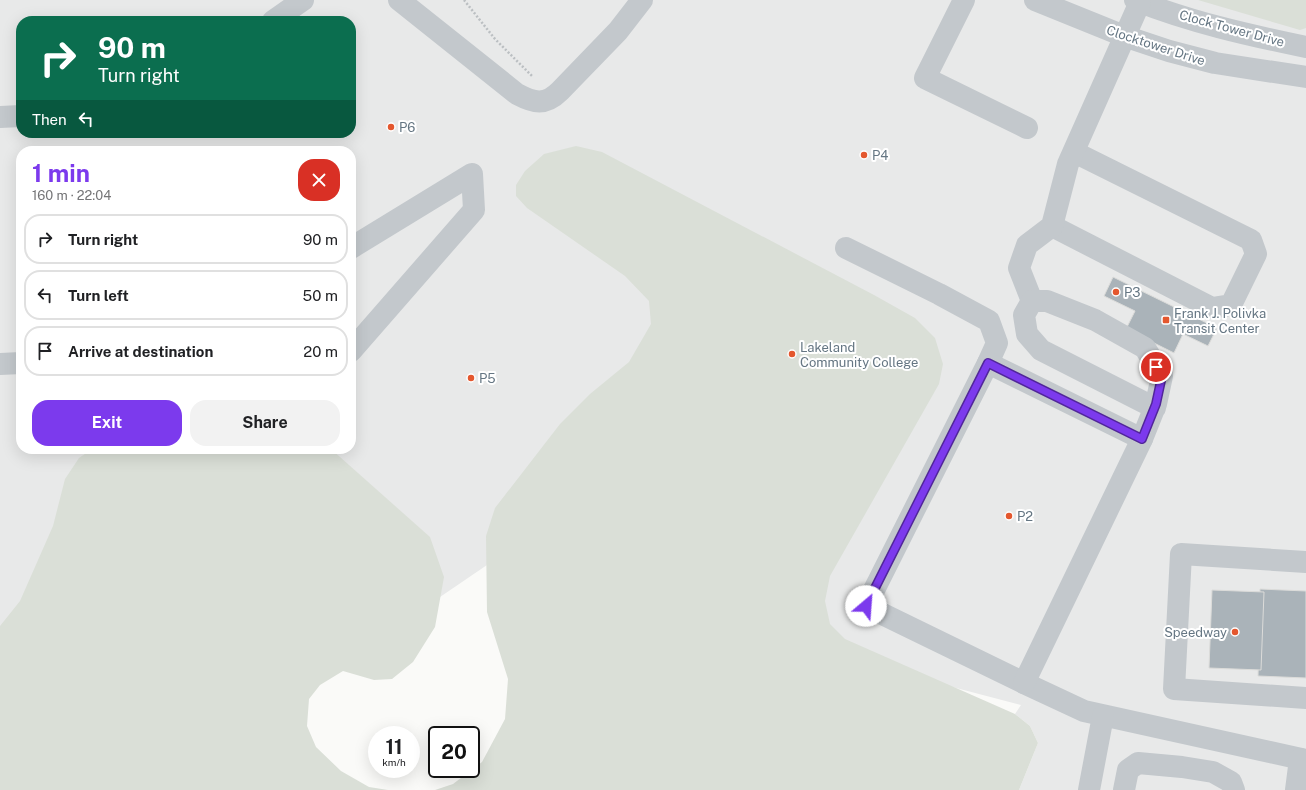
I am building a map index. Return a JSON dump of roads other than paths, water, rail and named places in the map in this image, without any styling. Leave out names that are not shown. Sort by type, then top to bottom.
[{"type":"lane","points":[[280,16],[303,0]]},
{"type":"lane","points":[[399,0],[516,94],[530,101],[542,102],[556,96],[618,31],[642,0]]},
{"type":"lane","points":[[964,0],[925,78],[1026,128]]},
{"type":"lane","name":"Clocktower Drive","points":[[1035,0],[1124,36],[1169,51],[1214,63],[1306,77]]},
{"type":"lane","points":[[1032,301],[1019,268],[1027,245],[1052,226],[1068,164],[1124,36],[1137,1]]},
{"type":"lane","name":"Clock Tower Drive","points":[[1137,1],[1193,20],[1244,34],[1306,47]]},
{"type":"lane","points":[[0,117],[16,116]]},
{"type":"lane","points":[[1052,226],[1212,308],[1231,305],[1256,254],[1251,240],[1074,152]]},
{"type":"lane","points":[[356,245],[472,174],[474,210],[356,345]]},
{"type":"lane","points":[[846,248],[939,294],[989,321],[997,343],[866,606],[1084,711],[1303,759],[1296,790]]},
{"type":"lane","points":[[1024,683],[1142,439],[1154,408],[1162,376],[1145,348],[1095,320],[1047,301],[1032,301]]},
{"type":"lane","points":[[1032,301],[1024,315],[1027,334],[1041,350],[1154,408]]},
{"type":"lane","points":[[0,364],[16,363]]},
{"type":"lane","points":[[988,363],[1142,439]]},
{"type":"lane","points":[[1306,562],[1181,554],[1174,688],[1306,698]]},
{"type":"lane","points":[[1089,790],[1103,716]]},
{"type":"lane","points":[[1124,790],[1128,770],[1138,763],[1182,767],[1213,772],[1231,782],[1234,790]]},
{"type":"place","name":"P6","points":[[391,127]]},
{"type":"place","name":"P4","points":[[864,155]]},
{"type":"place","name":"P3","points":[[1116,292]]},
{"type":"place","name":"Frank J. Polivka Transit Center","points":[[1166,320]]},
{"type":"place","name":"Lakeland Community College","points":[[792,354]]},
{"type":"place","name":"P5","points":[[471,378]]},
{"type":"place","name":"P2","points":[[1009,516]]},
{"type":"place","name":"Speedway","points":[[1235,632]]}]
